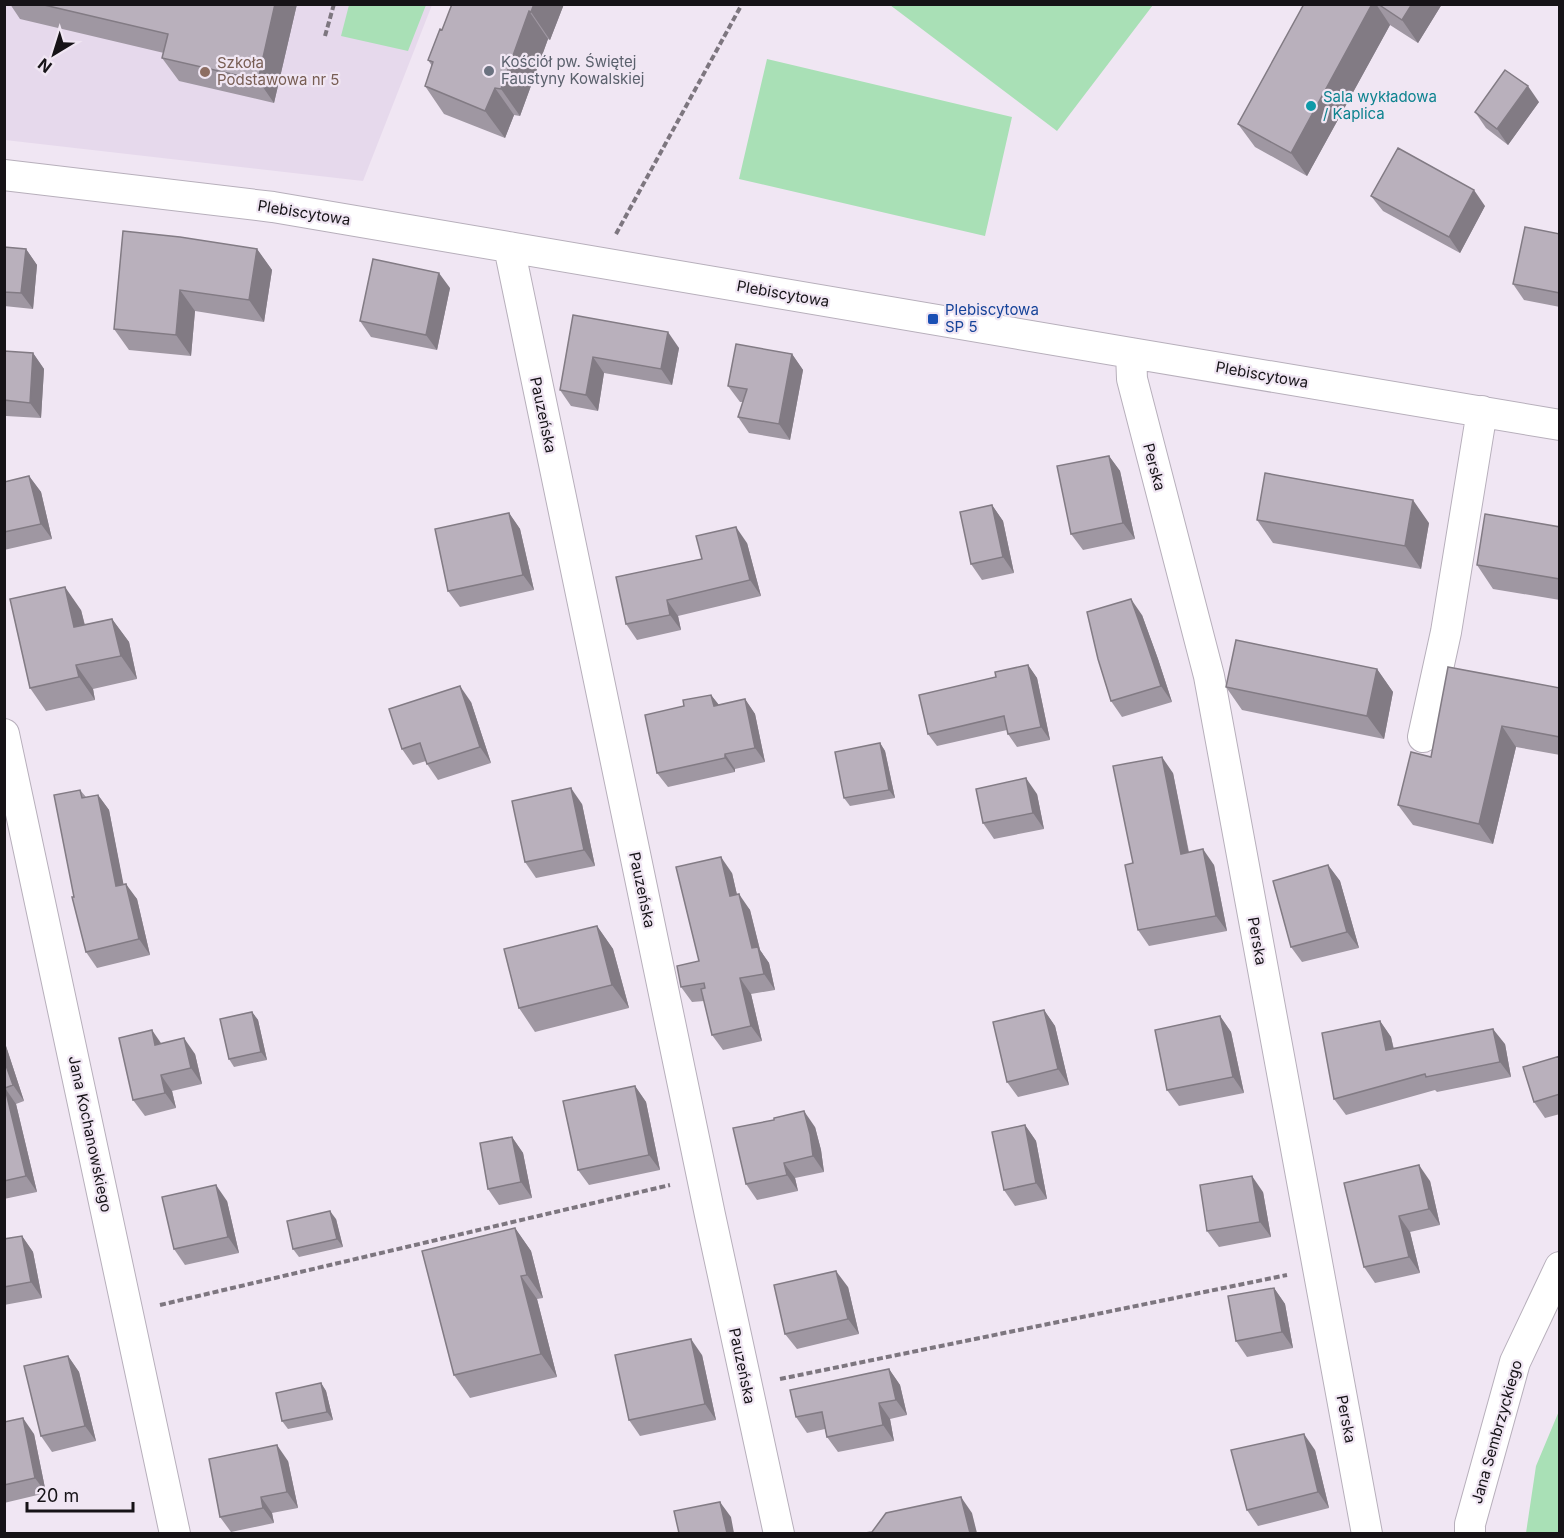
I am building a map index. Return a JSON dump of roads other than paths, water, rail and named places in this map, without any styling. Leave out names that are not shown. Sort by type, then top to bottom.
[{"type":"street","name":"Plebiscytowa","points":[[4,175],[273,207],[1560,424]]},
{"type":"street","name":"Pauzeńska","points":[[509,247],[778,1533]]},
{"type":"street","name":"Perska","points":[[1131,353],[1132,379],[1209,676],[1367,1533]]},
{"type":"street","points":[[1423,737],[1446,632],[1482,411]]},
{"type":"street","name":"Jana Kochanowskiego","points":[[4,734],[175,1533]]},
{"type":"street","name":"Jana Sembrzyckiego","points":[[1470,1533],[1470,1524],[1515,1362],[1560,1267]]},
{"type":"place","name":"Kościół pw. Świętej Faustyny Kowalskiej","points":[[489,71]]},
{"type":"place","name":"Szkoła Podstawowa nr 5","points":[[205,72]]},
{"type":"place","name":"Sala wykładowa / Kaplica","points":[[1311,106]]},
{"type":"place","name":"Plebiscytowa SP 5","points":[[933,319]]}]
